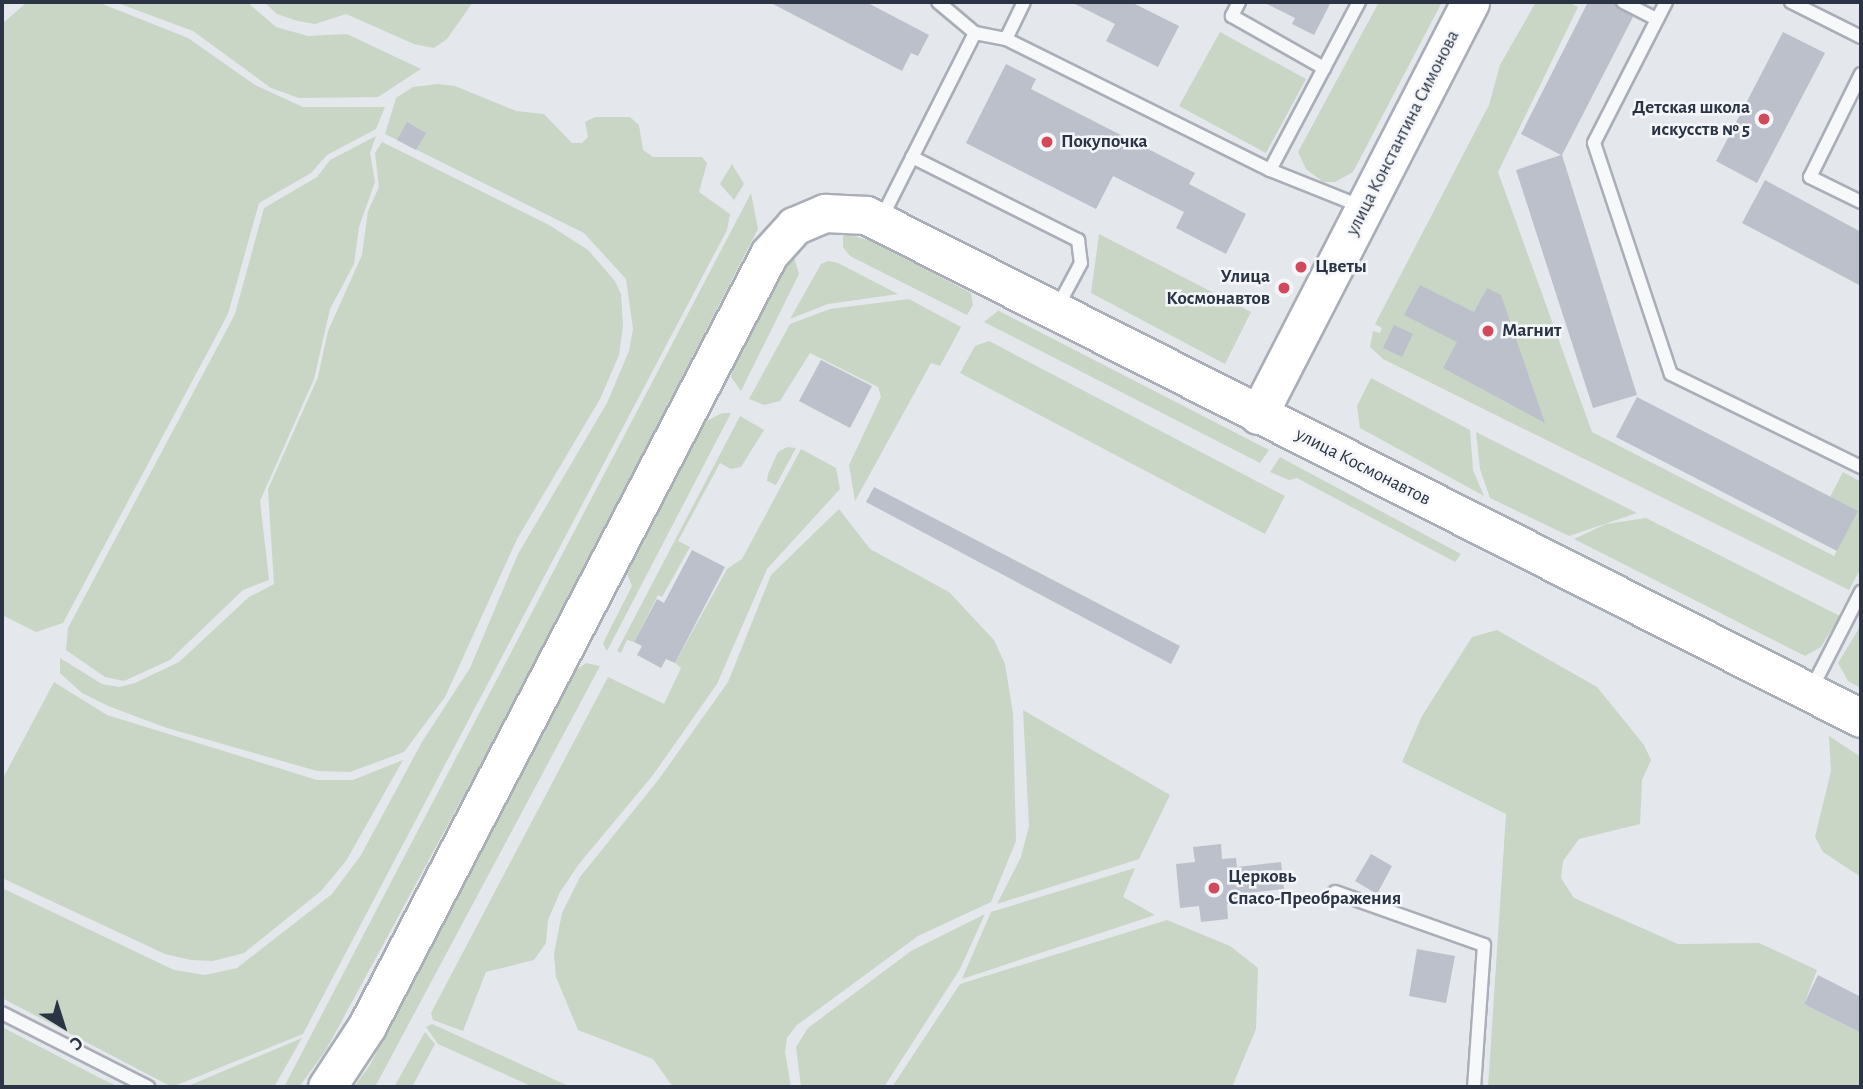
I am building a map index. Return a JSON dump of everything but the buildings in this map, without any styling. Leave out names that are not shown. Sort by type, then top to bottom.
[{"type":"main road","name":"улица Константина Симонова","points":[[1258,415],[1470,2]]},
{"type":"main road","points":[[327,1087],[367,1026],[769,254],[794,226],[809,218],[845,212],[873,218]]},
{"type":"main road","name":"улица Космонавтов","points":[[873,218],[1861,718]]},
{"type":"lane","points":[[938,2],[975,33],[1006,39],[1270,170],[1365,208]]},
{"type":"lane","points":[[1006,39],[1024,2]]},
{"type":"lane","points":[[1239,2],[1232,16],[1324,68]]},
{"type":"lane","points":[[1270,170],[1359,2]]},
{"type":"lane","points":[[1623,2],[1657,19]]},
{"type":"lane","points":[[1666,2],[1594,143],[1671,374],[1861,467]]},
{"type":"lane","points":[[1791,2],[1861,37]]},
{"type":"lane","points":[[873,218],[912,157],[975,33]]},
{"type":"lane","points":[[1861,74],[1810,177],[1861,202]]},
{"type":"lane","points":[[912,157],[1078,240],[1081,263],[1056,312]]},
{"type":"lane","points":[[1810,691],[1861,592]]},
{"type":"lane","points":[[1335,892],[1484,945],[1474,1087]]},
{"type":"lane","points":[[2,1013],[148,1087]]},
{"type":"green space","points":[[27,2],[100,3],[188,38],[255,85],[303,107],[385,107],[376,129],[327,155],[311,173],[259,203],[228,314],[63,623],[36,632],[2,615],[2,24]]},
{"type":"green space","points":[[115,2],[247,2],[276,27],[308,36],[347,34],[421,69],[378,97],[299,98],[271,88],[193,31]]},
{"type":"green space","points":[[264,2],[473,2],[447,39],[434,48],[414,44],[346,14],[315,24],[277,14]]},
{"type":"green space","points":[[1379,2],[1442,2],[1353,172],[1335,182],[1323,182],[1306,169],[1298,152]]},
{"type":"green space","points":[[1536,2],[1568,2],[1578,7],[1498,172],[1592,432],[1834,556],[1857,511],[1830,497],[1843,472],[1861,482],[1861,568],[1849,590],[1383,359],[1370,347],[1373,331],[1380,333],[1382,328],[1375,324],[1489,105],[1500,65]]},
{"type":"green space","points":[[1220,32],[1306,79],[1266,153],[1179,106]]},
{"type":"green space","points":[[438,84],[455,86],[516,111],[544,114],[572,143],[582,143],[588,137],[585,122],[595,117],[630,117],[639,125],[643,150],[653,157],[702,157],[707,163],[699,192],[730,214],[727,230],[303,1034],[172,1087],[2,998],[2,888],[174,970],[205,975],[237,968],[332,894],[361,855],[422,742],[470,668],[518,554],[607,403],[629,351],[633,329],[626,279],[584,233],[385,134],[396,98],[413,87]]},
{"type":"green space","points":[[376,136],[370,153],[375,182],[359,227],[354,264],[330,309],[314,379],[260,501],[269,580],[243,590],[170,660],[124,681],[105,677],[66,650],[68,628],[235,314],[264,208],[317,177],[330,160]]},
{"type":"green space","points":[[382,142],[549,225],[588,250],[615,281],[621,294],[623,326],[619,355],[600,399],[517,539],[445,697],[404,752],[350,772],[317,771],[167,728],[108,706],[82,693],[60,673],[60,658],[102,684],[119,687],[135,683],[179,662],[249,597],[274,584],[268,489],[318,377],[328,331],[362,255],[368,211],[379,187],[375,153]]},
{"type":"green space","points":[[732,164],[744,184],[734,200],[720,184]]},
{"type":"green space","points":[[751,193],[758,229],[523,686],[326,1050],[299,1087],[284,1087]]},
{"type":"green space","points":[[843,233],[871,241],[971,293],[973,305],[967,315],[850,256],[843,247]]},
{"type":"green space","points":[[1099,234],[1251,312],[1225,364],[1091,293]]},
{"type":"green space","points":[[793,254],[799,274],[741,391],[731,377],[733,367]]},
{"type":"green space","points":[[828,261],[838,263],[898,294],[828,304],[790,319],[821,264]]},
{"type":"green space","points":[[909,299],[961,327],[940,366],[931,363],[855,501],[849,465],[881,397],[878,387],[810,353],[780,401],[764,405],[749,399],[790,324],[830,309]]},
{"type":"green space","points":[[999,310],[1269,450],[1260,463],[984,322]]},
{"type":"green space","points":[[989,341],[1285,496],[1265,534],[960,373],[975,346]]},
{"type":"green space","points":[[1371,378],[1470,430],[1473,470],[1484,496],[1360,428],[1357,406]]},
{"type":"green space","points":[[722,413],[731,413],[607,651],[603,644],[632,586],[627,574],[705,422]]},
{"type":"green space","points":[[740,416],[764,430],[741,467],[731,469],[720,463],[678,541],[690,547],[662,597],[658,595],[634,642],[627,640],[621,653],[617,651]]},
{"type":"green space","points":[[1476,432],[1637,513],[1569,536],[1490,498],[1480,469]]},
{"type":"green space","points":[[787,447],[796,448],[776,485],[767,481],[768,474],[778,452]]},
{"type":"green space","points":[[801,449],[836,468],[840,489],[767,569],[717,684],[653,775],[579,864],[560,892],[548,920],[546,943],[534,960],[486,972],[463,1031],[433,1020],[431,1013],[608,677],[664,704],[681,668],[675,663],[727,569],[742,559]]},
{"type":"green space","points":[[1280,457],[1461,554],[1455,562],[1297,478],[1289,480],[1270,472]]},
{"type":"green space","points":[[839,509],[870,549],[949,592],[994,640],[1005,664],[1013,713],[1016,841],[991,902],[918,936],[797,1025],[787,1038],[785,1052],[791,1087],[673,1087],[653,1059],[578,1030],[556,977],[554,954],[562,913],[580,877],[659,779],[728,682],[771,575]]},
{"type":"green space","points":[[1646,518],[1840,616],[1821,647],[1805,656],[1574,539],[1606,524]]},
{"type":"green space","points":[[1861,625],[1861,688],[1848,681],[1838,663]]},
{"type":"green space","points":[[1497,630],[1597,687],[1644,745],[1651,760],[1642,780],[1640,824],[1579,839],[1563,861],[1561,878],[1574,898],[1678,944],[1759,943],[1817,970],[1804,1004],[1861,1033],[1861,1087],[1488,1087],[1506,814],[1402,762],[1422,716],[1472,637]]},
{"type":"green space","points":[[586,663],[600,666],[375,1087],[354,1087],[370,1065],[575,671]]},
{"type":"green space","points":[[54,682],[107,715],[317,780],[353,780],[403,760],[346,861],[321,891],[244,953],[213,961],[191,960],[165,954],[2,878],[2,780]]},
{"type":"green space","points":[[1023,710],[1170,795],[1139,859],[997,904],[1021,857],[1029,826]]},
{"type":"green space","points":[[1829,736],[1861,757],[1861,877],[1823,852],[1815,837],[1831,771]]},
{"type":"green space","points":[[1135,868],[1123,897],[1155,915],[962,979],[991,912]]},
{"type":"green space","points":[[985,914],[960,969],[884,1087],[801,1087],[796,1047],[808,1028],[911,951]]},
{"type":"green space","points":[[1167,920],[1230,946],[1258,968],[1256,1029],[1232,1087],[892,1087],[960,984]]},
{"type":"green space","points":[[432,1024],[571,1087],[533,1087],[438,1044],[426,1027]]},
{"type":"green space","points":[[2,1027],[98,1077],[119,1087],[2,1087]]},
{"type":"green space","points":[[425,1032],[435,1044],[412,1087],[394,1087]]},
{"type":"green space","points":[[302,1038],[274,1087],[188,1086]]},
{"type":"place","name":"Детская школа искусств № 5","points":[[1764,119]]},
{"type":"place","name":"Покупочка","points":[[1047,142]]},
{"type":"place","name":"Цветы","points":[[1301,267]]},
{"type":"place","name":"Улица Космонавтов","points":[[1284,288]]},
{"type":"place","name":"Магнит","points":[[1488,331]]},
{"type":"place","name":"Церковь Спасо-Преображения","points":[[1214,888]]}]
